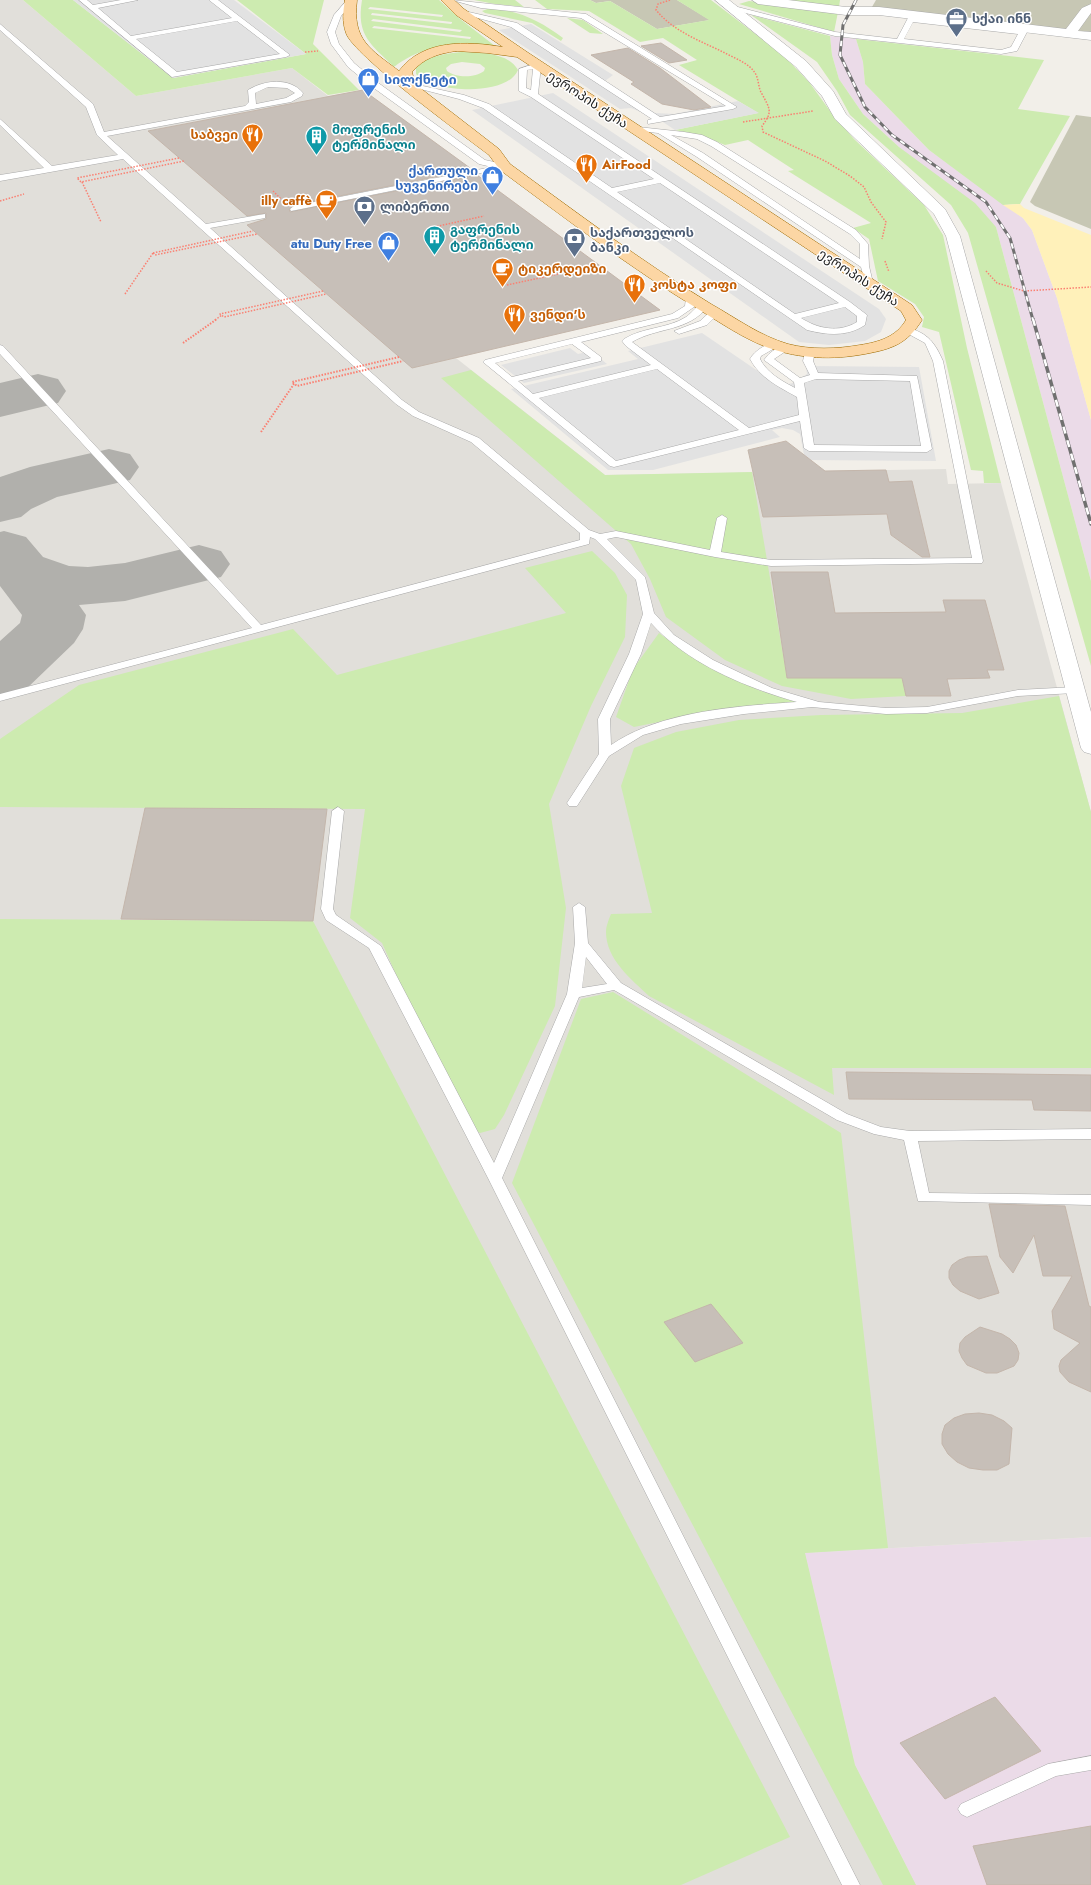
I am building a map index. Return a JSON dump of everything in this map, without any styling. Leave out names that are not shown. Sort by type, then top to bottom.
[{"type":"main road","points":[[351,0],[349,15],[352,34],[370,55],[494,152],[505,167],[703,306],[744,331],[780,347],[810,352],[854,351],[880,346],[898,339],[908,331]]},
{"type":"main road","name":"ევროპის ქუჩა","points":[[447,0],[458,6],[522,55],[907,308],[914,320],[908,331]]},
{"type":"main road","points":[[409,85],[405,72],[410,64],[417,58],[430,53],[447,49],[487,48],[522,55]]},
{"type":"street","points":[[758,0],[846,11],[879,11],[1091,36]]},
{"type":"street","points":[[726,2],[801,64],[828,94],[840,116],[940,212],[953,236],[1091,748]]},
{"type":"street","points":[[1070,33],[1086,11],[1091,8]]},
{"type":"lane","points":[[84,0],[174,75],[286,55],[213,0]]},
{"type":"lane","points":[[93,8],[134,0]]},
{"type":"lane","points":[[351,0],[338,15],[331,32],[335,44],[351,65],[374,84],[482,162],[505,167]]},
{"type":"lane","points":[[726,2],[835,34],[899,41],[1001,52],[1014,49],[1024,32],[911,20],[899,41]]},
{"type":"lane","points":[[458,6],[514,25],[659,120]]},
{"type":"lane","points":[[458,6],[481,6],[582,16],[733,107],[659,120],[632,128]]},
{"type":"lane","points":[[130,38],[238,19]]},
{"type":"lane","points":[[0,26],[90,106],[101,135],[399,402],[416,414],[475,440],[584,532],[599,537],[640,579],[649,614],[670,637],[709,662],[768,690],[818,705]]},
{"type":"lane","points":[[409,85],[442,89],[480,98],[486,106],[810,328],[835,333],[855,329],[862,323],[862,315],[847,304],[534,95],[522,90],[521,84],[523,69],[537,65],[534,95]]},
{"type":"lane","points":[[101,135],[288,100],[294,98],[299,93],[294,88],[281,85],[259,87],[251,92],[253,102],[248,107]]},
{"type":"lane","points":[[0,121],[50,169]]},
{"type":"lane","points":[[632,128],[657,130],[699,137],[714,144],[853,232],[864,244],[865,266],[869,283]]},
{"type":"lane","points":[[657,130],[700,155],[865,266]]},
{"type":"lane","points":[[0,178],[124,156]]},
{"type":"lane","points":[[294,209],[505,167]]},
{"type":"lane","points":[[611,191],[660,180]]},
{"type":"lane","points":[[204,227],[262,216]]},
{"type":"lane","points":[[792,317],[847,304]]},
{"type":"lane","points":[[703,306],[689,307],[675,316],[488,362],[614,464],[804,418]]},
{"type":"lane","points":[[629,344],[700,326],[709,320],[703,306]]},
{"type":"lane","points":[[629,344],[627,341],[636,334],[690,320],[699,314],[703,306]]},
{"type":"lane","points":[[599,537],[616,534],[714,554],[771,563],[978,561],[938,361],[932,344],[924,337],[908,331]]},
{"type":"lane","points":[[512,380],[598,359],[574,341]]},
{"type":"lane","points":[[629,344],[747,431]]},
{"type":"lane","points":[[780,347],[769,360],[799,381],[809,448],[927,449],[914,378],[815,376],[799,381]]},
{"type":"lane","points":[[780,347],[757,354],[755,359],[757,364],[767,374],[802,396]]},
{"type":"lane","points":[[0,348],[260,630]]},
{"type":"lane","points":[[810,352],[808,361],[815,376]]},
{"type":"lane","points":[[532,397],[659,366]]},
{"type":"lane","points":[[714,554],[722,518]]},
{"type":"lane","points":[[0,698],[260,630],[585,542],[584,532]]},
{"type":"lane","points":[[605,754],[604,719],[635,654],[649,614]]},
{"type":"lane","points":[[573,803],[605,754],[637,734],[693,718],[775,707],[818,705],[886,711],[927,710],[1018,693],[1075,690]]},
{"type":"lane","points":[[338,810],[327,909],[331,917],[374,946],[495,1178],[851,1885]]},
{"type":"lane","points":[[495,1178],[574,994],[582,943],[579,907]]},
{"type":"lane","points":[[582,943],[616,986],[842,1117],[879,1131],[910,1136],[1091,1134]]},
{"type":"lane","points":[[574,994],[616,986]]},
{"type":"lane","points":[[910,1136],[923,1198],[1091,1200]]},
{"type":"lane","points":[[967,1809],[1054,1769],[1091,1763]]},
{"type":"path","points":[[670,0],[658,4],[656,10],[666,22],[682,32],[745,63],[756,74],[760,91],[770,109],[769,117],[762,126],[763,132],[825,161],[850,176],[864,188],[871,202],[886,222],[880,244]]},
{"type":"path","points":[[769,117],[835,108]]},
{"type":"path","points":[[101,222],[81,182],[77,178],[179,158]]},
{"type":"path","points":[[81,182],[184,162]]},
{"type":"path","points":[[0,202],[4,204]]},
{"type":"path","points":[[434,227],[484,216]]},
{"type":"path","points":[[126,294],[153,253],[152,252],[253,231]]},
{"type":"path","points":[[153,253],[156,255],[257,234]]},
{"type":"path","points":[[882,256],[886,263]]},
{"type":"path","points":[[982,267],[997,283],[1024,291],[1091,287]]},
{"type":"path","points":[[507,285],[558,274]]},
{"type":"path","points":[[183,343],[222,315],[220,314],[322,291]]},
{"type":"path","points":[[222,315],[224,317],[326,294]]},
{"type":"path","points":[[261,432],[294,384],[292,382],[399,357]]},
{"type":"path","points":[[294,384],[296,386],[403,361]]},
{"type":"shaded area","points":[[0,0],[23,0],[136,96],[292,68],[328,96],[363,90],[470,168],[405,181],[416,190],[479,177],[660,310],[456,358],[605,475],[946,469],[948,484],[1001,483],[1091,812],[1091,1537],[805,1553],[855,1765],[916,1885],[0,1885]]},
{"type":"shaded area","points":[[73,0],[234,0],[306,54],[173,78]]},
{"type":"shaded area","points":[[590,0],[677,0],[710,20],[657,29],[610,1],[596,3]]},
{"type":"shaded area","points":[[876,0],[1091,0],[1091,32],[872,7]]},
{"type":"shaded area","points":[[531,24],[613,75],[605,81],[655,113],[674,114],[738,101],[759,113],[675,130],[660,120],[631,108],[620,109],[499,30]]},
{"type":"shaded area","points":[[830,36],[856,39],[863,62],[865,84],[929,150],[1023,218],[1032,230],[1057,298],[1091,420],[1091,581],[996,227],[899,147],[863,114],[839,79],[832,55]]},
{"type":"shaded area","points":[[553,93],[879,309],[886,319],[881,332],[865,341],[829,345],[799,342],[472,110]]},
{"type":"shaded area","points":[[1076,115],[1091,117],[1091,229],[1035,206],[1030,202]]},
{"type":"shaded area","points":[[702,333],[780,386],[793,383],[807,374],[806,366],[919,367],[936,461],[805,460],[800,434],[793,430],[782,428],[772,430],[780,437],[653,470],[608,470],[511,389],[638,359],[628,351]]},
{"type":"shaded area","points":[[570,348],[578,354],[591,351],[607,364],[524,383],[501,365]]},
{"type":"shaded area","points":[[1091,1537],[1091,1885],[916,1885],[855,1765],[805,1553]]},
{"type":"green space","points":[[23,0],[73,0],[173,78],[306,54],[237,0],[324,0],[313,44],[359,90],[328,95],[292,68],[136,96]]},
{"type":"green space","points":[[362,0],[439,0],[459,18],[495,46],[468,44],[442,46],[417,53],[394,67],[378,52],[367,38],[363,31],[361,12]],"holes":[[[370,7],[443,15],[442,17],[368,9]],[[372,13],[452,23],[451,24],[371,15]],[[373,19],[462,30],[460,32],[371,21]],[[374,26],[471,37],[470,39],[372,28]]]},
{"type":"green space","points":[[474,0],[515,0],[524,7],[495,4]]},
{"type":"green space","points":[[535,0],[590,0],[596,3],[610,1],[657,29],[709,20],[677,0],[711,0],[783,55],[809,82],[833,115],[854,139],[924,205],[943,235],[967,348],[1001,483],[984,483],[983,471],[971,470],[939,332],[922,327],[924,317],[915,304],[878,281],[869,239],[853,228],[871,223],[788,171],[794,170],[748,140],[725,145],[700,135],[675,130],[758,113],[679,65],[697,60],[663,38],[640,42],[589,11],[547,9]]},
{"type":"green space","points":[[779,0],[840,0],[839,7]]},
{"type":"green space","points":[[749,1],[838,12],[834,32],[739,4]]},
{"type":"green space","points":[[490,8],[510,11],[529,17],[546,26],[563,38],[561,41],[532,23],[485,13],[482,11]]},
{"type":"green space","points":[[751,15],[830,36],[832,55],[839,79],[863,114],[899,147],[975,203],[996,227],[1091,581],[1091,666],[968,233],[951,205],[850,115],[837,91],[817,62]]},
{"type":"green space","points":[[567,18],[583,20],[603,34],[590,33]]},
{"type":"green space","points":[[856,39],[1044,60],[1018,109],[1070,116],[1020,204],[1003,205],[929,150],[865,84],[863,62]]},
{"type":"green space","points":[[462,52],[485,53],[501,57],[508,60],[518,70],[511,79],[500,85],[470,89],[438,85],[425,80],[416,74],[416,68],[426,60],[437,56]],"holes":[[[462,62],[480,64],[485,68],[484,71],[471,76],[455,75],[447,71],[446,68],[451,64]]]},
{"type":"green space","points":[[471,370],[605,475],[752,472],[787,678],[902,678],[906,696],[851,699],[782,686],[725,660],[666,617],[650,579],[631,544],[441,378]]},
{"type":"green space","points":[[592,551],[615,573],[627,595],[625,637],[591,706],[549,804],[566,908],[555,1006],[504,1115],[495,1129],[480,1133],[461,1121],[382,943],[350,918],[365,809],[0,807],[0,739],[79,685],[293,629],[337,675],[566,613],[525,568]]},
{"type":"green space","points":[[659,633],[682,650],[758,690],[798,702],[718,710],[634,727],[616,717],[633,669]]},
{"type":"green space","points":[[1059,696],[1091,812],[1091,1068],[832,1068],[834,1095],[649,996],[627,975],[615,960],[607,942],[606,932],[611,914],[652,913],[621,786],[634,748],[676,732],[739,720],[821,715],[962,713]]},
{"type":"green space","points":[[0,919],[313,921],[790,1837],[681,1885],[0,1885]]},
{"type":"green space","points":[[613,992],[841,1133],[888,1548],[805,1553],[855,1765],[916,1885],[883,1885],[512,1183],[581,999]]},
{"type":"sand","points":[[1020,204],[1024,208],[1091,235],[1091,420],[1057,298],[1032,230],[1023,218],[1003,205]]},
{"type":"building","points":[[661,43],[687,60],[669,63],[641,46]]},
{"type":"building","points":[[628,48],[660,68],[711,107],[694,110],[662,104],[631,84],[634,82],[591,55]]},
{"type":"building","name":"გაფრენის ტერმინალი","points":[[363,90],[470,168],[467,168],[470,170],[294,205],[289,209],[290,212],[477,175],[660,310],[412,368],[247,225],[266,219],[266,213],[247,216],[148,131]]},
{"type":"building","points":[[786,441],[825,471],[886,470],[889,482],[912,481],[930,557],[922,557],[891,535],[887,514],[763,517],[748,450]]},
{"type":"building","points":[[771,572],[828,572],[835,613],[946,612],[943,600],[985,600],[1004,670],[987,670],[990,678],[947,679],[951,696],[906,696],[902,678],[787,678]]},
{"type":"building","points":[[145,808],[327,809],[313,921],[121,919]]},
{"type":"building","points":[[846,1072],[1091,1075],[1091,1111],[1034,1110],[1032,1100],[849,1099]]},
{"type":"building","points":[[989,1204],[1065,1206],[1089,1306],[1091,1307],[1091,1392],[1069,1382],[1060,1372],[1059,1366],[1061,1360],[1080,1343],[1054,1329],[1052,1311],[1072,1276],[1043,1276],[1034,1235],[1013,1273],[1000,1257]]},
{"type":"building","points":[[987,1256],[999,1293],[979,1299],[960,1291],[953,1285],[949,1278],[949,1271],[952,1265],[967,1257]]},
{"type":"building","points":[[711,1304],[743,1343],[695,1362],[664,1322]]},
{"type":"building","points":[[980,1327],[1002,1334],[1016,1345],[1019,1353],[1018,1360],[1014,1366],[997,1373],[986,1373],[967,1365],[959,1351],[960,1343],[965,1337]]},
{"type":"building","points":[[979,1413],[992,1415],[1004,1421],[1012,1428],[1009,1464],[997,1470],[969,1468],[957,1462],[948,1454],[942,1444],[942,1434],[945,1425],[954,1418],[965,1414]]},
{"type":"building","points":[[995,1697],[1041,1751],[945,1799],[900,1743]]},
{"type":"building","points":[[1091,1826],[1091,1885],[987,1885],[973,1846]]},
{"type":"taxiway","points":[[0,400],[38,391]]},
{"type":"taxiway","points":[[0,504],[10,496],[36,484],[109,467]]},
{"type":"taxiway","points":[[0,677],[51,629],[54,615],[40,594],[4,550]]},
{"type":"taxiway","points":[[22,571],[51,582],[88,586],[125,582],[199,564]]},
{"type":"railway","points":[[856,0],[843,25],[840,55],[865,107],[892,135],[986,202],[1010,238],[1033,320]]},
{"type":"railway","points":[[1033,319],[1091,524]]},
{"type":"place","name":"სქაი ინნ","points":[[957,38]]},
{"type":"place","name":"სილქნეტი","points":[[369,98]]},
{"type":"place","name":"საბვეი","points":[[253,154]]},
{"type":"place","name":"მოფრენის ტერმინალი","points":[[316,156]]},
{"type":"place","name":"AirFood","points":[[586,184]]},
{"type":"place","name":"ქართული სუვენირები","points":[[493,196]]},
{"type":"place","name":"illy caffè","points":[[327,220]]},
{"type":"place","name":"ლიბერთი","points":[[365,226]]},
{"type":"place","name":"გაფრენის ტერმინალი","points":[[435,256]]},
{"type":"place","name":"საქართველოს ბანკი","points":[[574,258]]},
{"type":"place","name":"atu Duty Free","points":[[388,262]]},
{"type":"place","name":"ტიკერდეიზი","points":[[503,288]]},
{"type":"place","name":"კოსტა კოფი","points":[[635,304]]},
{"type":"place","name":"ვენდი'ს","points":[[515,334]]}]
